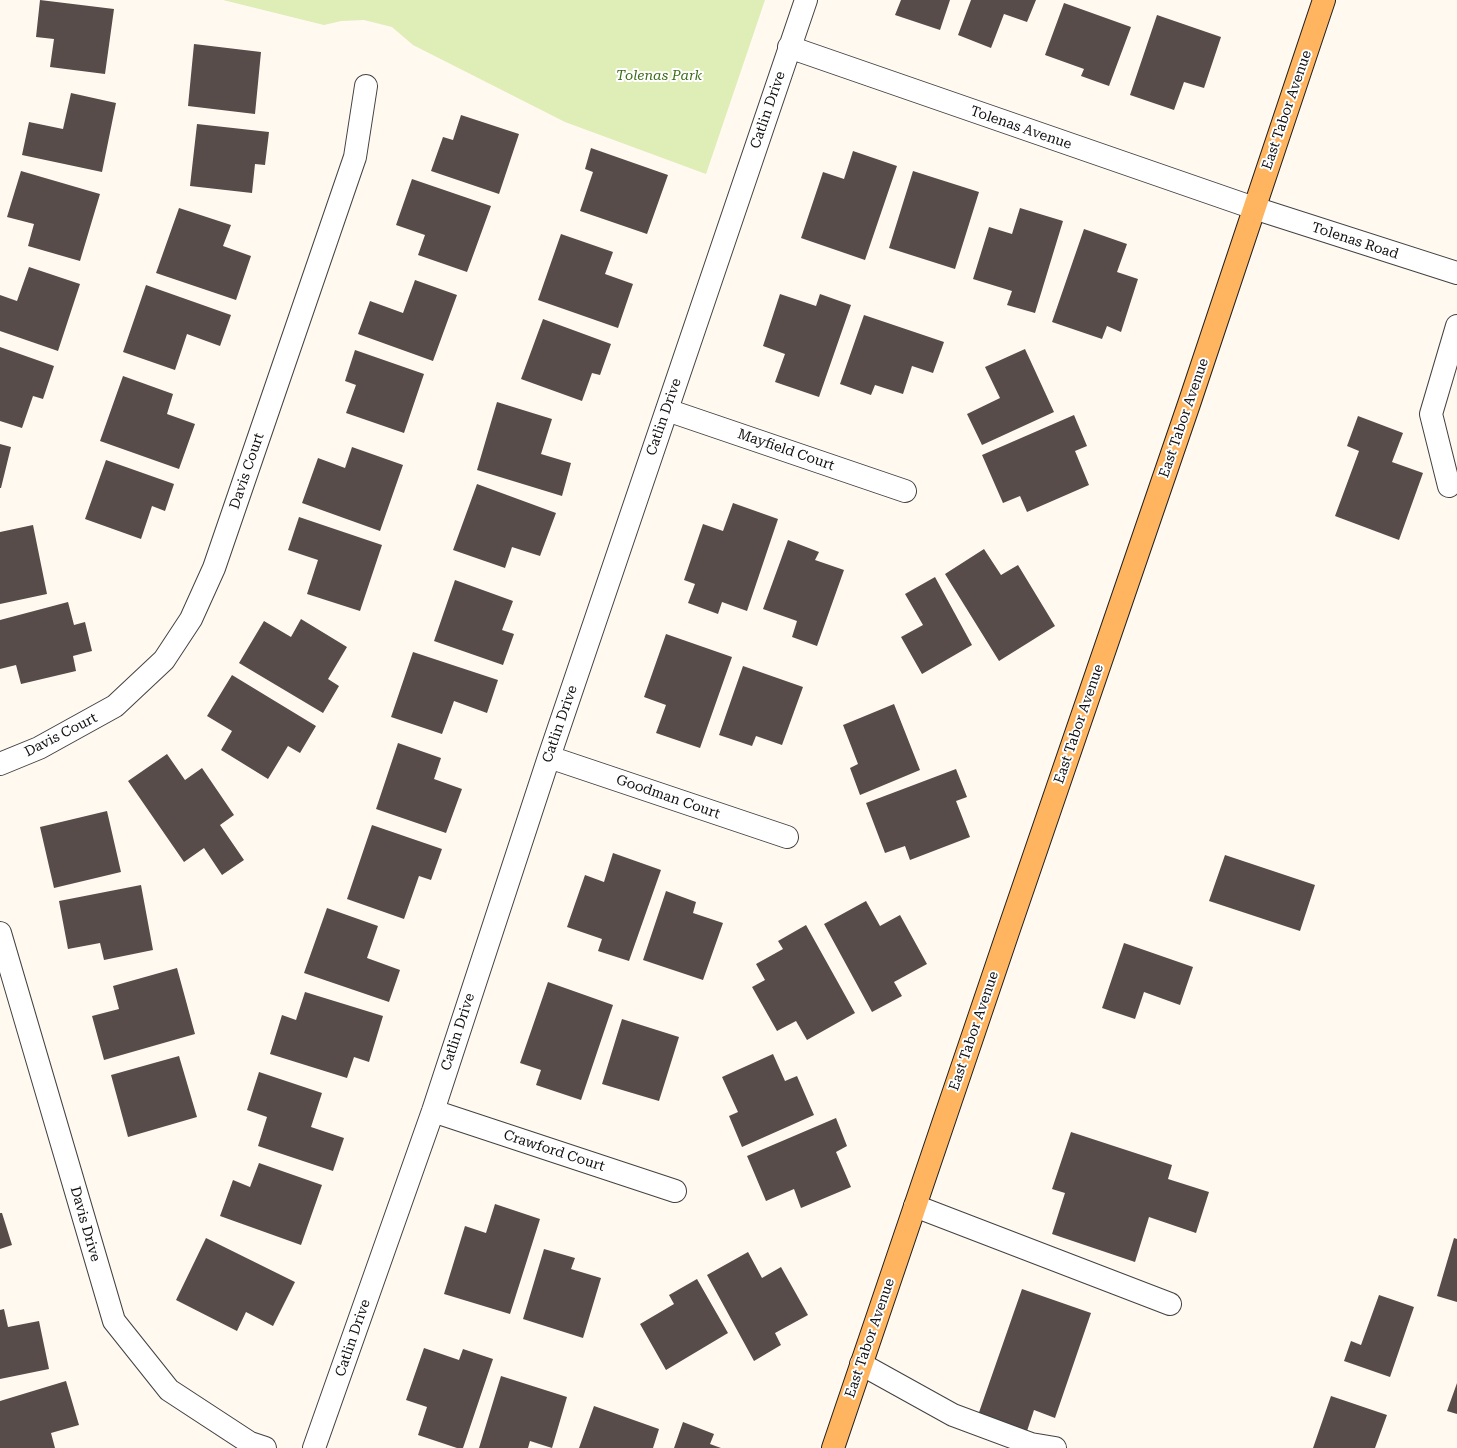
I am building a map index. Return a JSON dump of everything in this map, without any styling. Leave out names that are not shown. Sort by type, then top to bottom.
[{"type":"main road","name":"East Tabor Avenue","points":[[833,1448],[914,1206],[1189,404],[1324,0]]},
{"type":"street","name":"Catlin Drive","points":[[314,1448],[433,1111],[549,757],[806,0]]},
{"type":"street","name":"Tolenas Avenue","points":[[789,47],[1254,208]]},
{"type":"street","name":"Davis Court","points":[[0,764],[39,748],[115,706],[164,660],[191,619],[214,568],[355,158],[366,86]]},
{"type":"street","name":"Tolenas Road","points":[[1254,208],[1457,273]]},
{"type":"street","points":[[1449,486],[1431,414],[1457,326]]},
{"type":"street","name":"Mayfield Court","points":[[667,410],[905,491]]},
{"type":"street","name":"Goodman Court","points":[[549,757],[787,837]]},
{"type":"street","name":"Davis Drive","points":[[0,933],[114,1322],[169,1390],[254,1446]]},
{"type":"street","name":"Crawford Court","points":[[433,1111],[675,1191]]},
{"type":"street","points":[[914,1206],[1170,1304]]},
{"type":"street","points":[[861,1364],[953,1415],[1031,1444],[1054,1448]]},
{"type":"green space","name":"Tolenas Park","points":[[223,0],[765,0],[706,174],[565,122],[413,45],[392,27],[364,20],[341,21],[324,25]]},
{"type":"building","points":[[40,0],[114,9],[105,74],[50,67],[54,39],[36,37]]},
{"type":"building","points":[[901,0],[950,0],[940,30],[895,15]]},
{"type":"building","points":[[971,0],[1036,0],[1027,22],[1004,14],[991,48],[958,35]]},
{"type":"building","points":[[1064,3],[1131,27],[1109,86],[1081,76],[1084,69],[1045,55]]},
{"type":"building","points":[[1157,15],[1221,37],[1204,88],[1184,82],[1174,110],[1130,95]]},
{"type":"building","points":[[194,44],[261,52],[255,114],[188,106]]},
{"type":"building","points":[[71,93],[116,103],[102,172],[22,155],[29,122],[63,129]]},
{"type":"building","points":[[461,115],[519,134],[499,194],[431,171],[443,137],[453,140]]},
{"type":"building","points":[[197,124],[269,132],[265,165],[255,164],[252,193],[190,186]]},
{"type":"building","points":[[591,148],[668,175],[647,234],[580,211],[593,172],[585,169]]},
{"type":"building","points":[[853,151],[897,166],[865,260],[801,238],[823,172],[844,179]]},
{"type":"building","points":[[21,171],[100,194],[80,261],[28,246],[34,224],[7,217]]},
{"type":"building","points":[[913,171],[979,192],[955,269],[889,248]]},
{"type":"building","points":[[412,179],[491,206],[467,272],[418,255],[425,235],[396,225]]},
{"type":"building","points":[[179,208],[231,225],[223,246],[251,256],[236,300],[156,273]]},
{"type":"building","points":[[1020,208],[1063,221],[1035,313],[1007,305],[1012,291],[973,279],[989,227],[1012,234]]},
{"type":"building","points":[[1084,229],[1127,244],[1117,272],[1138,279],[1121,332],[1107,326],[1102,339],[1052,322]]},
{"type":"building","points":[[561,234],[613,252],[605,274],[633,284],[618,328],[538,300]]},
{"type":"building","points":[[29,267],[80,284],[58,351],[0,331],[0,295],[17,301]]},
{"type":"building","points":[[415,280],[457,295],[433,361],[358,334],[370,301],[403,313]]},
{"type":"building","points":[[146,285],[231,315],[220,346],[187,334],[175,370],[123,352]]},
{"type":"building","points":[[780,294],[816,306],[820,294],[851,305],[819,397],[775,382],[785,354],[763,346]]},
{"type":"building","points":[[864,315],[944,342],[933,373],[912,366],[903,394],[875,385],[871,395],[840,384]]},
{"type":"building","points":[[543,319],[611,344],[600,375],[592,373],[582,401],[521,379]]},
{"type":"building","points":[[0,347],[54,366],[43,399],[33,396],[22,428],[0,421]]},
{"type":"building","points":[[1025,349],[1054,412],[982,445],[967,414],[1000,398],[985,367]]},
{"type":"building","points":[[355,350],[424,374],[404,433],[346,413],[356,385],[345,381]]},
{"type":"building","points":[[123,376],[173,394],[167,414],[195,424],[179,469],[100,441]]},
{"type":"building","points":[[497,402],[552,419],[541,454],[571,463],[562,496],[477,470]]},
{"type":"building","points":[[1074,415],[1087,446],[1075,451],[1089,485],[1027,512],[1020,496],[1003,503],[982,455]]},
{"type":"building","points":[[1358,416],[1403,433],[1392,462],[1423,473],[1399,540],[1335,516],[1359,451],[1347,446]]},
{"type":"building","points":[[0,444],[11,447],[1,488],[0,488]]},
{"type":"building","points":[[352,447],[403,465],[380,531],[302,503],[318,458],[345,468]]},
{"type":"building","points":[[106,460],[174,484],[165,511],[152,506],[141,539],[85,519]]},
{"type":"building","points":[[477,484],[556,513],[540,556],[512,547],[505,568],[453,550]]},
{"type":"building","points":[[733,503],[778,519],[747,611],[722,602],[718,614],[688,603],[695,584],[684,580],[703,524],[723,531]]},
{"type":"building","points":[[299,517],[382,545],[360,611],[307,594],[318,560],[288,550]]},
{"type":"building","points":[[33,525],[47,594],[0,604],[0,532]]},
{"type":"building","points":[[788,540],[819,552],[815,560],[844,570],[817,646],[792,637],[797,621],[763,609]]},
{"type":"building","points":[[984,549],[1001,575],[1018,565],[1055,626],[999,661],[945,574]]},
{"type":"building","points":[[935,577],[972,645],[922,674],[901,637],[923,625],[905,594]]},
{"type":"building","points":[[455,580],[513,601],[502,630],[514,634],[503,665],[434,641]]},
{"type":"building","points":[[68,602],[74,625],[85,622],[92,651],[73,656],[76,671],[21,684],[16,665],[0,669],[0,620]]},
{"type":"building","points":[[301,619],[347,647],[328,679],[339,686],[323,713],[239,663],[264,621],[291,637]]},
{"type":"building","points":[[666,634],[732,657],[700,748],[656,733],[666,705],[644,697]]},
{"type":"building","points":[[413,652],[498,680],[487,713],[454,701],[442,734],[391,717]]},
{"type":"building","points":[[743,666],[803,687],[782,745],[756,736],[752,746],[719,735]]},
{"type":"building","points":[[232,675],[316,726],[300,753],[288,746],[268,779],[221,750],[232,731],[207,716]]},
{"type":"building","points":[[894,704],[920,770],[860,795],[850,768],[858,764],[843,725]]},
{"type":"building","points":[[398,743],[441,758],[434,779],[462,789],[446,833],[376,809]]},
{"type":"building","points":[[167,754],[185,780],[202,768],[234,815],[220,825],[244,860],[222,875],[204,848],[184,862],[128,781]]},
{"type":"building","points":[[956,769],[967,797],[956,801],[970,837],[910,860],[905,846],[885,853],[866,803]]},
{"type":"building","points":[[107,811],[121,872],[54,888],[40,827]]},
{"type":"building","points":[[372,825],[442,849],[431,880],[419,876],[404,919],[347,899]]},
{"type":"building","points":[[613,853],[661,870],[629,961],[598,951],[602,939],[567,927],[585,875],[604,882]]},
{"type":"building","points":[[1225,855],[1315,885],[1300,931],[1209,901]]},
{"type":"building","points":[[141,885],[153,950],[104,960],[100,943],[68,949],[59,901]]},
{"type":"building","points":[[666,891],[696,902],[693,913],[723,923],[703,980],[643,960]]},
{"type":"building","points":[[866,901],[880,926],[900,915],[927,964],[894,982],[902,996],[872,1012],[824,924]]},
{"type":"building","points":[[327,908],[378,926],[367,958],[400,970],[389,1002],[304,973]]},
{"type":"building","points":[[806,925],[855,1013],[807,1040],[796,1021],[777,1031],[752,987],[765,980],[756,964],[783,949],[778,941]]},
{"type":"building","points":[[1124,943],[1193,967],[1180,1005],[1144,992],[1135,1019],[1102,1008]]},
{"type":"building","points":[[177,968],[195,1034],[104,1060],[92,1016],[119,1009],[113,986]]},
{"type":"building","points":[[548,982],[613,1005],[581,1100],[536,1085],[541,1070],[520,1063]]},
{"type":"building","points":[[305,992],[383,1016],[369,1062],[354,1057],[347,1078],[270,1054],[282,1015],[296,1020]]},
{"type":"building","points":[[622,1019],[679,1037],[659,1101],[602,1084]]},
{"type":"building","points":[[773,1054],[785,1081],[797,1076],[814,1115],[742,1147],[729,1116],[738,1112],[722,1077]]},
{"type":"building","points":[[179,1056],[197,1117],[128,1137],[111,1075]]},
{"type":"building","points":[[259,1072],[322,1093],[311,1127],[344,1138],[333,1171],[258,1146],[267,1117],[247,1110]]},
{"type":"building","points":[[836,1118],[847,1146],[836,1152],[851,1187],[801,1208],[794,1189],[766,1201],[747,1156]]},
{"type":"building","points":[[1071,1132],[1172,1165],[1168,1179],[1209,1192],[1196,1233],[1149,1217],[1135,1262],[1052,1234],[1065,1193],[1052,1189]]},
{"type":"building","points":[[259,1163],[322,1185],[301,1245],[220,1216],[233,1180],[250,1187]]},
{"type":"building","points":[[495,1204],[540,1219],[510,1314],[444,1294],[465,1226],[486,1233]]},
{"type":"building","points":[[0,1213],[2,1213],[12,1245],[0,1249]]},
{"type":"building","points":[[206,1238],[295,1282],[273,1326],[246,1312],[237,1331],[176,1300]]},
{"type":"building","points":[[1454,1238],[1457,1239],[1457,1302],[1437,1296]]},
{"type":"building","points":[[544,1249],[575,1258],[571,1269],[601,1278],[583,1338],[523,1319]]},
{"type":"building","points":[[748,1252],[762,1278],[781,1267],[808,1315],[775,1333],[781,1345],[754,1361],[707,1275]]},
{"type":"building","points":[[697,1279],[728,1333],[666,1370],[640,1324],[674,1304],[669,1295]]},
{"type":"building","points":[[1022,1289],[1091,1313],[1055,1418],[1034,1410],[1025,1437],[976,1421]]},
{"type":"building","points":[[1379,1295],[1414,1307],[1390,1377],[1344,1361],[1351,1341],[1361,1345]]},
{"type":"building","points":[[4,1309],[8,1327],[39,1321],[49,1369],[0,1379],[0,1310]]},
{"type":"building","points":[[424,1348],[459,1360],[463,1349],[493,1359],[463,1448],[457,1448],[418,1435],[427,1407],[406,1400]]},
{"type":"building","points":[[501,1376],[567,1397],[552,1448],[530,1441],[528,1448],[479,1448]]},
{"type":"building","points":[[66,1381],[79,1425],[51,1433],[55,1448],[0,1448],[0,1401]]},
{"type":"building","points":[[1457,1383],[1457,1414],[1447,1411]]},
{"type":"building","points":[[1331,1396],[1387,1415],[1375,1448],[1313,1448]]},
{"type":"building","points":[[594,1406],[659,1429],[653,1448],[579,1448]]},
{"type":"building","points":[[683,1422],[714,1434],[710,1444],[721,1448],[674,1448]]}]
